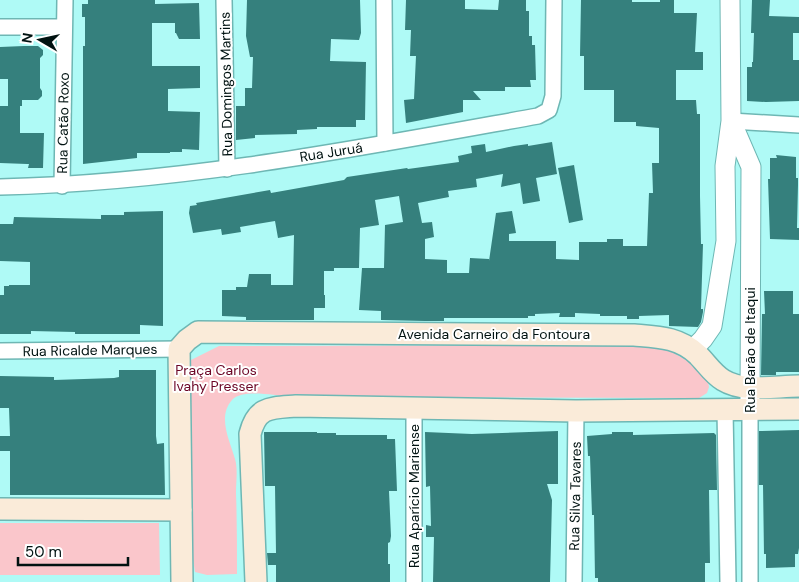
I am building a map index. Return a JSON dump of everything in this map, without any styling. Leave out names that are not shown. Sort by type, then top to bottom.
[{"type":"main road","name":"Avenida Carneiro da Fontoura","points":[[179,349],[198,332],[634,335],[668,338],[692,350],[722,379],[735,385],[749,387],[799,386]]},
{"type":"main road","points":[[179,349],[182,582]]},
{"type":"main road","points":[[256,582],[250,434],[254,420],[263,411],[296,406],[576,411],[799,409]]},
{"type":"main road","points":[[0,509],[182,510]]},
{"type":"street","name":"Rua Catão Roxo","points":[[62,186],[64,0]]},
{"type":"street","name":"Rua Domingos Martins","points":[[224,0],[227,169]]},
{"type":"street","points":[[384,0],[385,143]]},
{"type":"street","name":"Rua Juruá","points":[[0,187],[62,186],[227,169],[538,116],[548,110],[553,96],[554,0]]},
{"type":"street","name":"Rua Barão de Itaqui","points":[[692,350],[712,326],[726,241],[725,166],[731,122],[730,0]]},
{"type":"street","points":[[0,27],[64,27]]},
{"type":"street","points":[[731,122],[799,124]]},
{"type":"street","name":"Rua Barão de Itaqui","points":[[731,122],[751,167],[750,582]]},
{"type":"street","points":[[725,166],[751,167]]},
{"type":"street","name":"Rua Ricalde Marques","points":[[0,351],[179,349]]},
{"type":"street","name":"Rua Aparício Mariense","points":[[414,409],[414,582]]},
{"type":"street","name":"Rua Barão de Itaqui","points":[[725,410],[728,582]]},
{"type":"street","name":"Rua Silva Tavares","points":[[574,582],[576,411]]},
{"type":"street","points":[[728,548],[750,548]]},
{"type":"green space","name":"Praça Carlos Ivahy Presser","points":[[637,345],[669,350],[691,363],[708,382],[707,393],[699,398],[288,397],[258,394],[237,397],[232,400],[228,407],[225,421],[236,467],[237,574],[207,575],[195,572],[191,547],[187,362],[219,346]]},
{"type":"green space","points":[[0,523],[159,523],[160,575],[0,575]]},
{"type":"building","points":[[88,0],[155,0],[155,4],[199,3],[200,39],[179,39],[175,33],[175,23],[152,23],[152,66],[200,66],[200,88],[168,89],[168,111],[200,112],[199,150],[182,149],[182,152],[137,153],[137,158],[83,164],[83,46],[85,46],[85,17],[82,17],[82,4],[88,4]]},
{"type":"building","points":[[247,0],[360,0],[361,33],[359,40],[331,39],[330,61],[366,62],[365,120],[356,120],[356,127],[317,127],[317,129],[297,130],[297,134],[255,135],[255,138],[236,140],[236,106],[245,106],[245,88],[252,88],[253,57],[250,57],[246,36]]},
{"type":"building","points":[[406,0],[465,0],[465,9],[498,10],[499,0],[526,0],[526,11],[529,11],[529,36],[532,36],[532,45],[535,45],[536,80],[530,80],[531,87],[505,87],[505,91],[473,91],[481,100],[463,100],[463,112],[406,123],[404,100],[414,99],[416,56],[410,56],[411,30],[405,30]]},
{"type":"building","points":[[581,0],[660,2],[660,0],[674,0],[674,13],[697,13],[695,52],[703,52],[703,70],[676,70],[676,100],[696,100],[697,114],[700,114],[701,244],[703,244],[701,309],[703,309],[703,312],[698,327],[669,326],[669,315],[639,316],[639,319],[627,319],[627,316],[600,316],[600,314],[575,313],[575,317],[559,317],[560,313],[535,314],[535,316],[528,316],[528,318],[444,318],[444,321],[381,320],[381,311],[359,310],[362,268],[384,268],[385,225],[403,222],[399,196],[375,200],[379,225],[360,228],[359,268],[334,268],[334,271],[324,271],[325,308],[314,308],[314,320],[246,320],[246,317],[222,316],[222,290],[236,290],[236,287],[247,287],[249,274],[271,274],[271,285],[293,285],[294,235],[278,238],[275,221],[240,227],[241,232],[222,235],[221,229],[193,233],[189,213],[190,206],[197,205],[196,203],[270,190],[271,193],[344,180],[347,177],[459,162],[458,156],[472,153],[471,146],[485,144],[486,152],[514,146],[552,142],[557,174],[536,178],[540,201],[523,204],[520,183],[501,187],[503,174],[476,179],[477,187],[448,191],[449,197],[418,203],[422,223],[432,222],[434,237],[425,239],[425,259],[447,260],[447,273],[469,273],[470,258],[489,259],[489,261],[496,213],[512,211],[516,233],[509,234],[509,241],[556,241],[556,259],[579,260],[579,242],[607,242],[607,239],[623,239],[623,246],[647,246],[649,193],[653,193],[652,163],[659,163],[659,128],[636,126],[636,122],[614,122],[614,90],[584,90],[584,56],[580,56]]},
{"type":"building","points":[[752,0],[770,0],[769,16],[799,17],[799,33],[793,33],[793,60],[799,60],[799,101],[747,101],[747,67],[752,67],[753,62],[754,33],[751,33]]},
{"type":"building","points":[[38,46],[43,50],[43,55],[40,58],[40,88],[42,96],[38,100],[22,100],[22,106],[20,106],[20,133],[44,133],[43,168],[28,168],[29,164],[0,163],[0,106],[8,106],[8,79],[0,79],[0,47]]},
{"type":"building","points":[[776,155],[796,157],[796,178],[798,178],[797,228],[799,228],[799,240],[770,239],[768,179],[770,179],[770,158],[777,158]]},
{"type":"building","points":[[574,165],[583,220],[569,223],[558,168]]},
{"type":"building","points":[[163,211],[163,326],[140,325],[140,334],[75,334],[75,332],[31,331],[31,334],[0,334],[0,295],[4,295],[4,286],[30,285],[30,262],[0,261],[0,224],[13,224],[14,217],[101,219],[101,215],[124,215],[124,212]]},
{"type":"building","points":[[764,291],[793,291],[793,314],[799,314],[799,372],[776,372],[776,375],[761,375],[762,314],[765,314]]},
{"type":"building","points":[[119,370],[156,370],[156,436],[157,444],[164,443],[165,495],[10,495],[10,451],[0,451],[0,436],[10,436],[9,408],[0,408],[0,376],[54,377],[54,380],[114,378],[119,377]]},
{"type":"building","points":[[799,430],[799,548],[798,554],[795,554],[795,567],[766,568],[763,485],[759,485],[759,431]]},
{"type":"building","points":[[558,431],[558,484],[547,484],[552,500],[550,582],[433,582],[434,537],[426,537],[426,525],[431,526],[430,486],[426,487],[425,432],[472,434]]},
{"type":"building","points":[[264,432],[387,435],[387,439],[395,439],[397,491],[389,491],[391,536],[388,543],[388,564],[390,564],[390,582],[276,582],[276,565],[268,565],[267,553],[276,553],[275,486],[265,486]]},
{"type":"building","points":[[612,432],[633,432],[633,435],[714,433],[716,435],[717,490],[709,490],[710,563],[705,563],[705,582],[598,582],[598,578],[595,578],[594,515],[592,515],[590,456],[588,456],[587,436],[612,434]]}]
